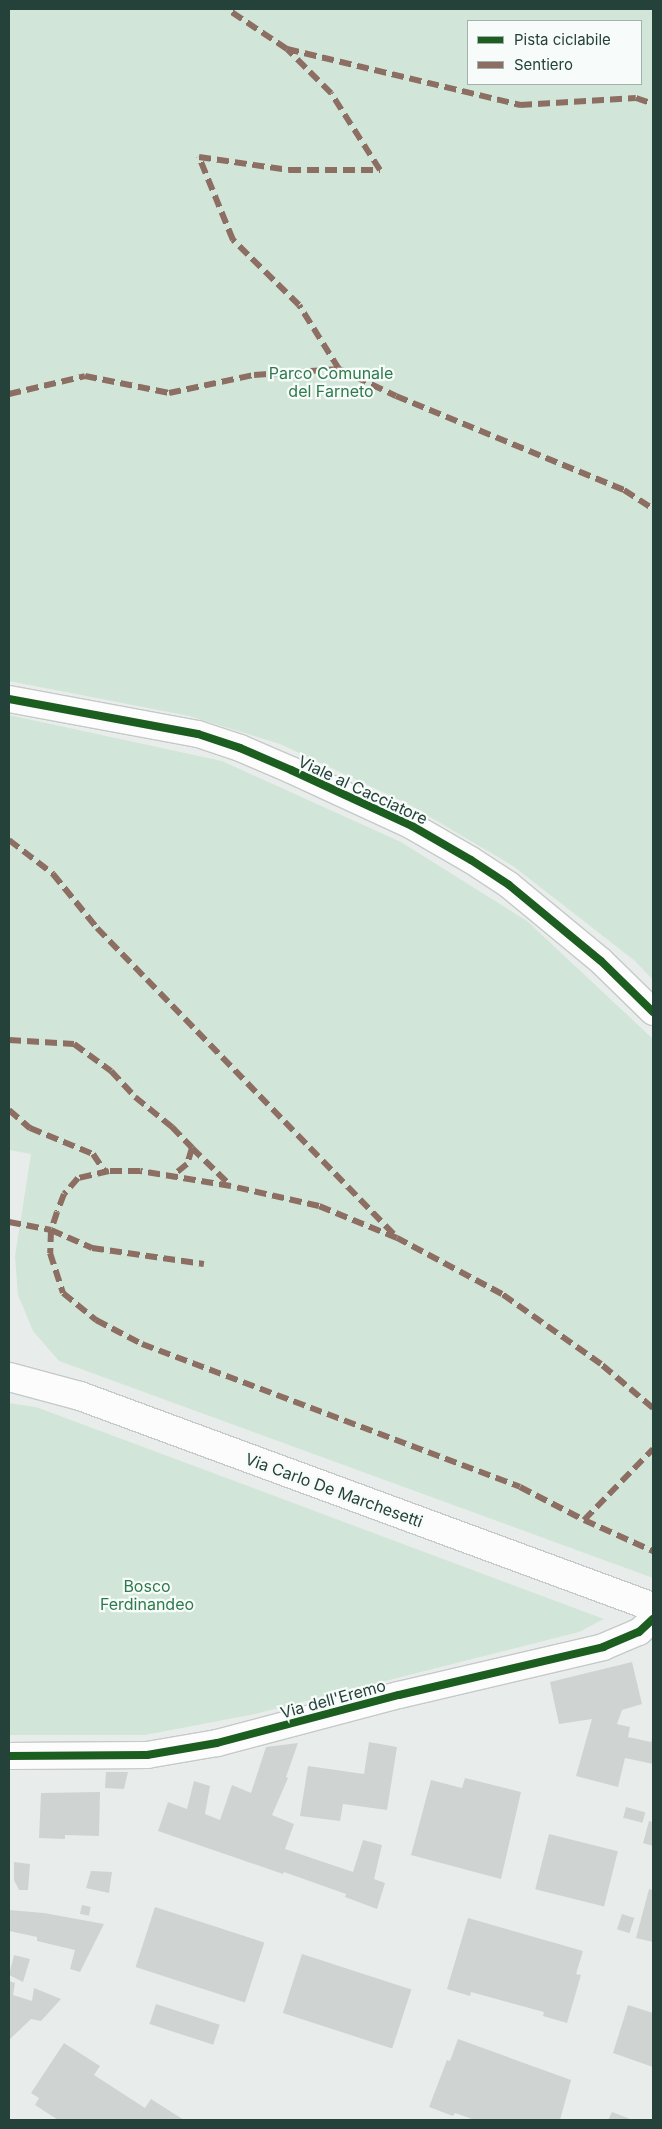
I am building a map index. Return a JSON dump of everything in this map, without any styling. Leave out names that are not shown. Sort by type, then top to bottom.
[{"type":"main road","name":"Via Carlo De Marchesetti","points":[[11,1378],[80,1396],[653,1607]]},
{"type":"street","name":"Viale al Cacciatore","points":[[9,699],[198,734],[240,748],[412,826],[471,860],[509,885],[594,954],[653,1012]]},
{"type":"street","name":"Via dell'Eremo","points":[[9,1756],[147,1755],[217,1743],[399,1695],[603,1647],[639,1632],[653,1619]]},
{"type":"green space","name":"Parco Comunale del Farneto","points":[[9,9],[653,9],[653,980],[635,961],[513,866],[408,804],[280,744],[189,716],[9,681]]},
{"type":"green space","points":[[9,715],[222,761],[401,842],[527,921],[653,1039],[653,1578],[59,1361],[33,1331],[18,1295],[15,1256],[31,1154],[9,1150]]},
{"type":"green space","name":"Bosco Ferdinandeo","points":[[9,1403],[36,1407],[604,1619],[579,1632],[255,1714],[145,1735],[9,1735]]},
{"type":"building","points":[[632,1662],[642,1704],[622,1710],[617,1724],[630,1727],[628,1737],[651,1742],[653,1736],[653,1764],[625,1758],[618,1787],[576,1776],[592,1719],[559,1724],[550,1682]]},
{"type":"building","points":[[369,1742],[397,1747],[387,1810],[343,1804],[340,1821],[300,1816],[308,1766],[364,1774]]},
{"type":"building","points":[[298,1743],[286,1777],[288,1778],[272,1815],[294,1824],[285,1849],[353,1872],[363,1840],[382,1845],[374,1879],[385,1883],[377,1909],[345,1897],[346,1894],[158,1831],[168,1802],[187,1809],[194,1781],[210,1786],[205,1814],[220,1820],[232,1785],[251,1793],[266,1747]]},
{"type":"building","points":[[106,1772],[128,1772],[124,1789],[105,1788]]},
{"type":"building","points":[[465,1778],[521,1792],[501,1879],[411,1855],[431,1780],[462,1788]]},
{"type":"building","points":[[100,1792],[99,1836],[65,1835],[65,1839],[39,1838],[41,1793]]},
{"type":"building","points":[[626,1807],[645,1812],[642,1823],[623,1818]]},
{"type":"building","points":[[649,1821],[653,1822],[653,1846],[643,1843]]},
{"type":"building","points":[[549,1834],[618,1851],[604,1906],[535,1889]]},
{"type":"building","points":[[14,1862],[30,1864],[28,1890],[19,1890],[14,1880]]},
{"type":"building","points":[[91,1871],[112,1872],[109,1893],[86,1888]]},
{"type":"building","points":[[649,1889],[653,1890],[653,1942],[636,1938]]},
{"type":"building","points":[[82,1905],[91,1907],[89,1916],[80,1914]]},
{"type":"building","points":[[155,1907],[264,1943],[245,2002],[136,1967]]},
{"type":"building","points":[[9,1910],[44,1913],[104,1924],[80,1972],[70,1969],[75,1950],[37,1941],[37,1937],[9,1931]]},
{"type":"building","points":[[622,1914],[634,1918],[629,1933],[617,1929]]},
{"type":"building","points":[[468,1918],[583,1951],[576,1974],[581,1975],[567,2023],[543,2016],[544,2012],[471,1992],[470,1996],[447,1989]]},
{"type":"building","points":[[302,1954],[411,1990],[392,2049],[283,2013]]},
{"type":"building","points":[[14,1955],[30,1959],[23,1982],[9,1975]]},
{"type":"building","points":[[9,1981],[15,1983],[13,1995],[32,2001],[34,1988],[61,1999],[41,2021],[31,2019],[9,2040]]},
{"type":"building","points":[[156,2004],[220,2025],[213,2045],[150,2024]]},
{"type":"building","points":[[628,2005],[653,2013],[653,2067],[613,2053]]},
{"type":"building","points":[[458,2039],[571,2080],[560,2120],[475,2120],[455,2113],[453,2116],[429,2107],[447,2060],[450,2061]]},
{"type":"building","points":[[64,2043],[100,2066],[94,2075],[145,2108],[151,2099],[184,2120],[58,2120],[35,2105],[39,2098],[31,2093]]},
{"type":"building","points":[[612,2112],[633,2120],[608,2120]]},
{"type":"marked path","points":[[9,394],[85,376],[169,393],[254,375],[339,369],[299,305],[233,240],[199,157],[289,170],[380,170],[331,93],[287,49],[227,9]]},
{"type":"marked path","points":[[287,49],[520,105],[636,98],[653,104]]},
{"type":"marked path","points":[[339,369],[396,396],[624,490],[653,509]]},
{"type":"marked path","points":[[9,840],[53,874],[97,928],[394,1235]]},
{"type":"marked path","points":[[9,1040],[74,1044],[111,1071],[135,1097],[172,1127],[192,1148],[187,1164],[171,1177]]},
{"type":"marked path","points":[[9,1110],[30,1128],[93,1154],[105,1172]]},
{"type":"marked path","points":[[192,1148],[231,1186]]},
{"type":"marked path","points":[[653,1408],[601,1364],[502,1294],[397,1238],[319,1206],[231,1186],[140,1171],[109,1171],[78,1178],[64,1194],[51,1230],[50,1253],[63,1293],[96,1320],[142,1344],[520,1487],[584,1520],[653,1551]]},
{"type":"marked path","points":[[9,1222],[51,1230],[92,1248],[204,1264]]},
{"type":"marked path","points":[[584,1520],[653,1449]]},
{"type":"cycle path","points":[[9,699],[198,734],[240,748],[412,826],[471,860],[509,885],[601,961],[653,1012]]},
{"type":"cycle path","points":[[9,1756],[147,1755],[217,1743],[399,1695],[603,1647],[639,1632],[653,1619]]}]
